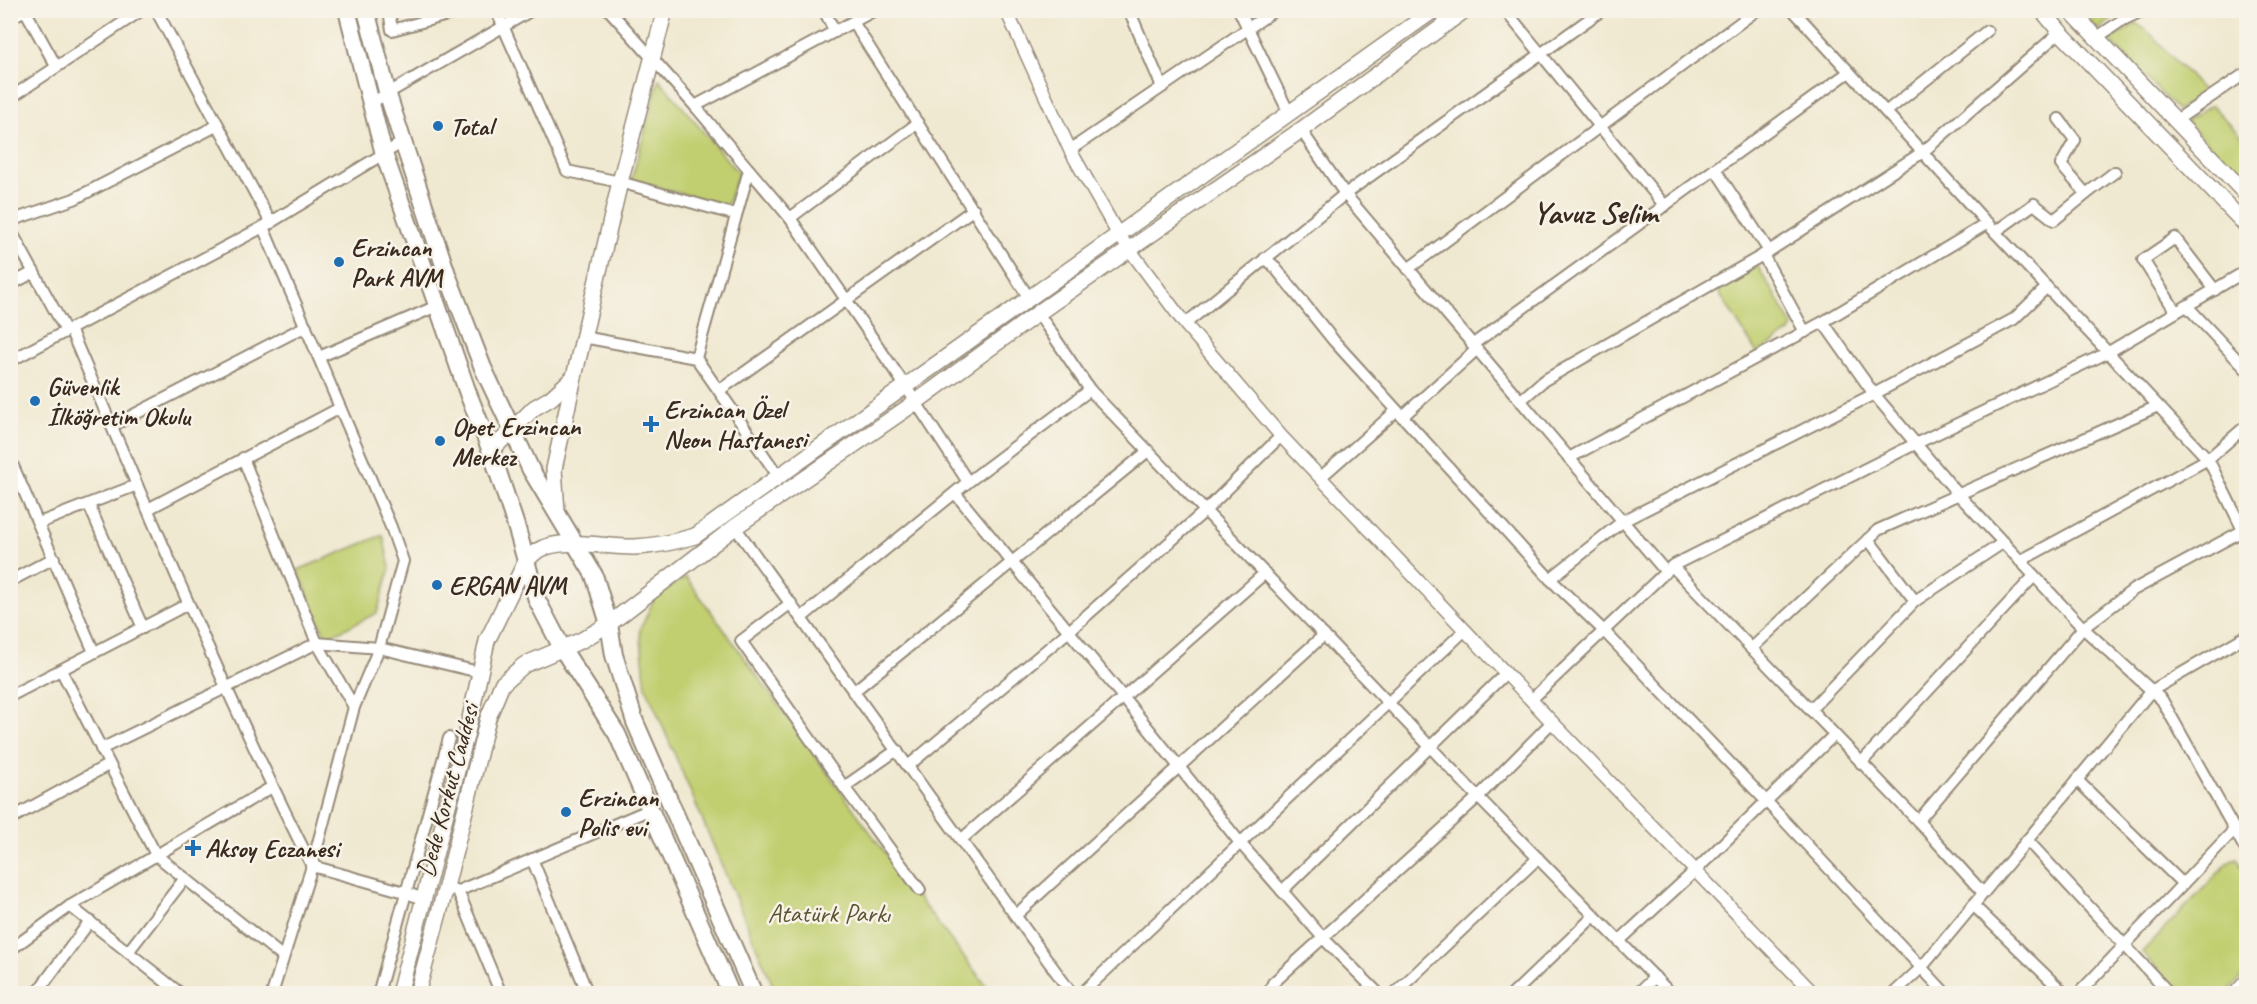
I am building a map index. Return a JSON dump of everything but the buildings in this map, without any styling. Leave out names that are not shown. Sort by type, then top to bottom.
[{"type":"main road","points":[[347,10],[384,154],[469,396],[491,451],[537,600],[562,648],[617,734],[732,993]]},
{"type":"main road","points":[[366,10],[403,142],[447,274],[483,368],[531,470],[594,575],[609,624],[614,656],[635,722],[754,993]]},
{"type":"main road","points":[[557,512],[554,469],[620,182],[665,10]]},
{"type":"main road","points":[[526,561],[537,551],[554,545],[633,547],[670,543],[695,536],[1434,10]]},
{"type":"main road","name":"Dede Korkut Caddesi","points":[[417,993],[452,889],[488,718],[502,684],[524,665],[582,640],[609,624],[735,527],[1301,130],[1465,10]]},
{"type":"main road","points":[[2042,10],[2060,32],[2247,225]]},
{"type":"main road","points":[[2070,10],[2247,194]]},
{"type":"main road","points":[[491,451],[534,408],[550,398],[574,377]]},
{"type":"main road","name":"Dede Korkut Caddesi","points":[[399,993],[467,732],[487,641],[526,561]]},
{"type":"street","points":[[10,18],[25,10],[56,66]]},
{"type":"street","points":[[10,98],[142,10]]},
{"type":"street","points":[[156,10],[218,125],[267,225],[306,326],[391,526],[403,561],[380,648],[354,707],[312,866],[272,993]]},
{"type":"street","points":[[389,10],[392,30],[435,15],[466,10]]},
{"type":"street","points":[[496,10],[567,171],[620,182],[736,215]]},
{"type":"street","points":[[371,103],[532,10]]},
{"type":"street","points":[[609,10],[695,106],[790,218],[968,482]]},
{"type":"street","points":[[824,10],[835,32]]},
{"type":"street","points":[[695,106],[875,10]]},
{"type":"street","points":[[1006,10],[1070,150],[1118,234],[1185,324],[1281,436],[1552,722],[1814,993]]},
{"type":"street","points":[[1129,10],[1162,87]]},
{"type":"street","points":[[1239,10],[1289,113]]},
{"type":"street","points":[[1070,150],[1275,10]]},
{"type":"street","points":[[1505,10],[1665,206]]},
{"type":"street","points":[[1185,324],[1345,194],[1602,10]]},
{"type":"street","points":[[1408,269],[1757,10]]},
{"type":"street","points":[[1793,10],[2107,353],[2208,459],[2245,530],[2133,590],[2083,628],[1918,821]]},
{"type":"street","points":[[2096,38],[2121,21],[2144,10]]},
{"type":"street","points":[[853,22],[1029,298]]},
{"type":"street","points":[[1887,111],[1987,31]]},
{"type":"street","points":[[1520,401],[1543,381],[1766,253],[1923,152],[2060,32]]},
{"type":"street","points":[[1321,477],[1399,414],[1474,348],[1849,72]]},
{"type":"street","points":[[2175,121],[2247,73]]},
{"type":"street","points":[[2060,119],[2075,140],[2061,165],[2086,194]]},
{"type":"street","points":[[790,218],[918,123]]},
{"type":"street","points":[[10,221],[74,199],[218,125]]},
{"type":"street","points":[[1301,130],[1345,194],[1623,521],[1918,821],[1983,893]]},
{"type":"street","points":[[10,361],[267,225],[403,142]]},
{"type":"street","points":[[1715,169],[1766,253],[1806,332]]},
{"type":"street","points":[[696,358],[749,170]]},
{"type":"street","points":[[1569,458],[1806,332],[2034,204],[2054,219],[2115,172]]},
{"type":"street","points":[[720,390],[974,209]]},
{"type":"street","points":[[10,229],[68,330],[226,689],[272,788],[312,866],[405,892],[425,900]]},
{"type":"street","points":[[2176,312],[2143,260],[2175,238],[2215,290]]},
{"type":"street","points":[[1265,258],[1334,341],[1550,579],[1603,630],[1946,993]]},
{"type":"street","points":[[1531,700],[1669,569],[1915,444],[2107,353],[2247,271]]},
{"type":"street","points":[[10,285],[34,272]]},
{"type":"street","points":[[1550,579],[1623,521],[1874,394],[2014,320],[2047,287]]},
{"type":"street","points":[[319,357],[437,306]]},
{"type":"street","points":[[2187,306],[2247,369]]},
{"type":"street","points":[[1038,313],[1090,390],[1478,797],[1671,993]]},
{"type":"street","points":[[1823,322],[1874,394],[1958,494],[2083,628],[2162,700],[2247,850]]},
{"type":"street","points":[[112,426],[306,326]]},
{"type":"street","points":[[583,337],[696,358],[779,477]]},
{"type":"street","points":[[801,618],[968,482],[1090,390]]},
{"type":"street","points":[[1751,649],[1878,530],[2158,406]]},
{"type":"street","points":[[148,509],[340,408]]},
{"type":"street","points":[[2020,561],[2208,459],[2247,426]]},
{"type":"street","points":[[908,766],[1069,631],[1205,511],[1281,436]]},
{"type":"street","points":[[854,693],[1148,451]]},
{"type":"street","points":[[243,458],[317,643],[354,707]]},
{"type":"street","points":[[12,467],[39,523],[94,652]]},
{"type":"street","points":[[39,523],[137,485]]},
{"type":"street","points":[[955,493],[1124,697],[1241,844],[1324,939],[1379,993]]},
{"type":"street","points":[[89,505],[143,628]]},
{"type":"street","points":[[735,527],[1072,993]]},
{"type":"street","points":[[1868,539],[1915,601]]},
{"type":"street","points":[[1810,710],[1915,601],[2004,542]]},
{"type":"street","points":[[10,581],[54,558]]},
{"type":"street","points":[[962,839],[1265,573]]},
{"type":"street","points":[[1861,763],[2034,576]]},
{"type":"street","points":[[791,603],[741,641],[920,890]]},
{"type":"street","points":[[10,696],[189,604]]},
{"type":"street","points":[[1081,993],[1241,844],[1387,702],[1466,630]]},
{"type":"street","points":[[1016,915],[1324,635]]},
{"type":"street","points":[[1893,993],[1922,968],[2151,691],[2247,636]]},
{"type":"street","points":[[101,749],[317,643],[380,648],[479,672]]},
{"type":"street","points":[[61,670],[156,855],[284,957]]},
{"type":"street","points":[[1282,891],[1506,673]]},
{"type":"street","points":[[1268,993],[1274,983],[1478,797],[1552,722]]},
{"type":"street","points":[[1619,941],[1696,870],[1834,735]]},
{"type":"street","points":[[378,993],[448,738]]},
{"type":"street","points":[[844,787],[897,750]]},
{"type":"street","points":[[10,819],[108,765]]},
{"type":"street","points":[[2077,780],[2183,884]]},
{"type":"street","points":[[10,950],[70,906],[272,788]]},
{"type":"street","points":[[501,993],[452,889],[532,859],[651,809]]},
{"type":"street","points":[[2078,993],[2235,829]]},
{"type":"street","points":[[2027,840],[2170,993]]},
{"type":"street","points":[[1394,993],[1538,858]]},
{"type":"street","points":[[532,859],[588,993]]},
{"type":"street","points":[[128,952],[185,879]]},
{"type":"street","points":[[1972,905],[2065,993]]},
{"type":"street","points":[[70,906],[181,993]]},
{"type":"street","points":[[1513,993],[1594,916]]},
{"type":"street","points":[[36,993],[90,921]]},
{"type":"street","points":[[1637,993],[1654,976]]},
{"type":"street","points":[[2234,993],[2247,981]]},
{"type":"green space","points":[[2082,11],[2122,11],[2098,30]]},
{"type":"green space","points":[[2136,23],[2152,35],[2206,94],[2177,110],[2110,40]]},
{"type":"green space","points":[[659,79],[738,173],[727,205],[631,181]]},
{"type":"green space","points":[[2212,105],[2246,142],[2246,183],[2186,121]]},
{"type":"green space","points":[[1757,265],[1793,326],[1790,332],[1757,353],[1717,290]]},
{"type":"green space","points":[[383,535],[390,568],[377,613],[326,638],[298,570]]},
{"type":"green space","name":"Atatürk Parkı","points":[[686,577],[915,894],[992,993],[776,993],[646,687],[640,630],[655,597]]},
{"type":"green space","points":[[2237,858],[2246,875],[2246,973],[2226,993],[2179,993],[2142,952],[2231,860]]},
{"type":"place","name":"Total","points":[[438,126]]},
{"type":"place","name":"Erzincan Park AVM","points":[[339,262]]},
{"type":"place","name":"Güvenlik İlköğretim Okulu","points":[[35,401]]},
{"type":"place","name":"Erzincan Özel Neon Hastanesi","points":[[651,424]]},
{"type":"place","name":"Opet Erzincan Merkez","points":[[440,441]]},
{"type":"place","name":"ERGAN AVM","points":[[437,585]]},
{"type":"place","name":"Erzincan Polis evi","points":[[566,812]]},
{"type":"place","name":"Aksoy Eczanesi","points":[[193,848]]},
{"type":"district","name":"Yavuz Selim","points":[[1595,212]]}]
